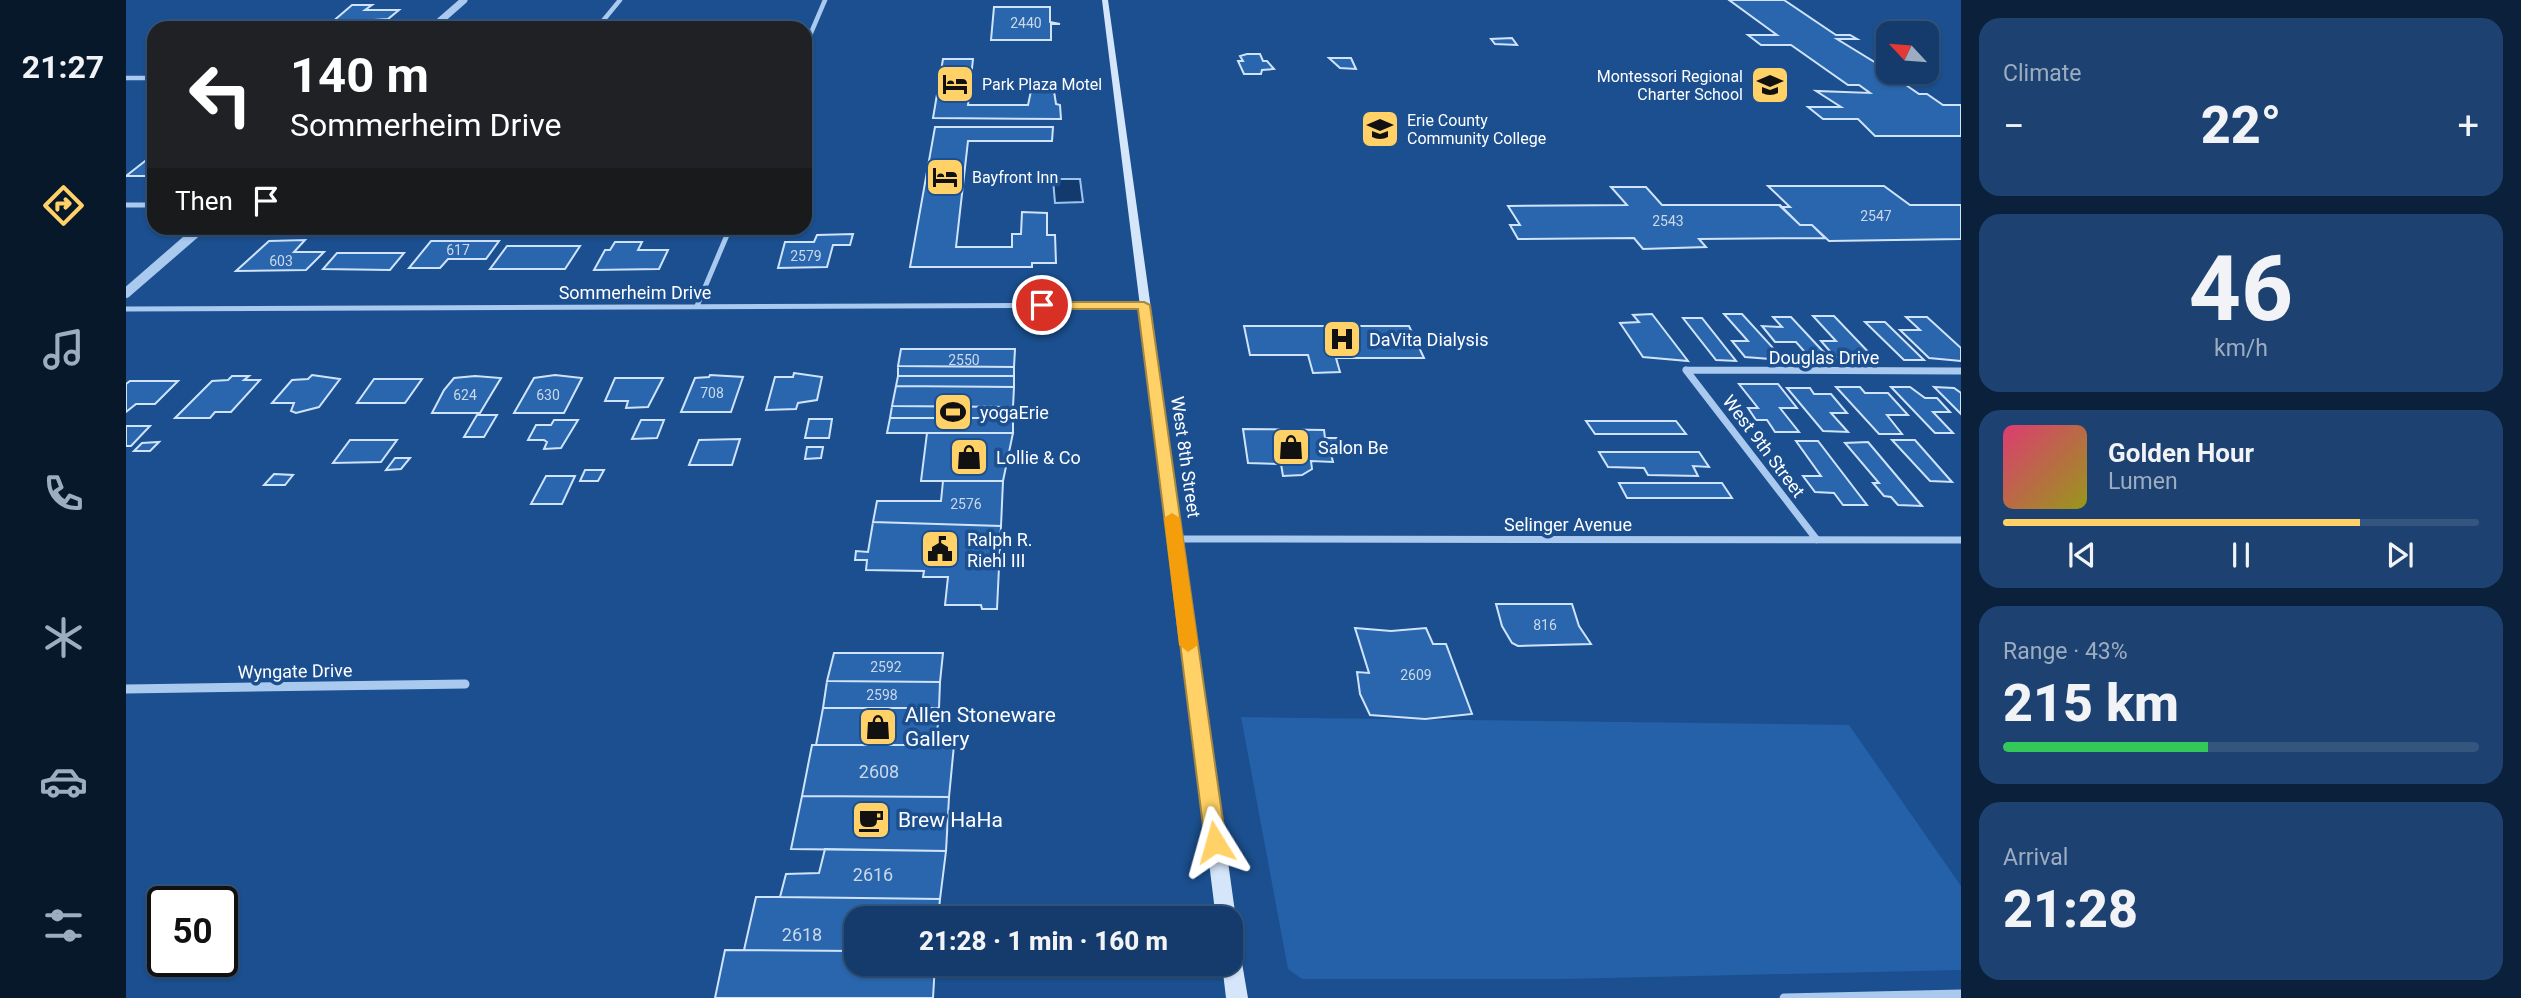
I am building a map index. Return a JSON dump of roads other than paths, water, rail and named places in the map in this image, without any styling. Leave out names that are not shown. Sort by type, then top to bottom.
[{"type":"main road","name":"West 8th Street","points":[[1105,0],[1224,906]]},
{"type":"main road","points":[[1234,976],[1237,998]]},
{"type":"street","points":[[440,21],[464,0]]},
{"type":"street","points":[[603,21],[620,0]]},
{"type":"street","points":[[812,31],[825,0]]},
{"type":"street","points":[[126,78],[147,78]]},
{"type":"street","points":[[126,205],[147,205]]},
{"type":"street","points":[[126,293],[193,235]]},
{"type":"street","points":[[697,306],[727,235]]},
{"type":"street","name":"Sommerheim Drive","points":[[126,309],[1144,305]]},
{"type":"street","name":"Douglas Drive","points":[[1686,370],[1961,371]]},
{"type":"street","name":"West 9th Street","points":[[1686,370],[1816,540]]},
{"type":"street","name":"Selinger Avenue","points":[[1175,539],[1961,541]]},
{"type":"street","name":"Wyngate Drive","points":[[126,689],[465,684]]},
{"type":"street","points":[[1784,998],[1961,994]]},
{"type":"place","name":"Park Plaza Motel","points":[[955,84]]},
{"type":"place","name":"Montessori Regional Charter School","points":[[1770,85]]},
{"type":"place","name":"Erie County Community College","points":[[1380,129]]},
{"type":"place","name":"Bayfront Inn","points":[[945,177]]},
{"type":"place","name":"DaVita Dialysis","points":[[1342,339]]},
{"type":"place","name":"yogaErie","points":[[953,412]]},
{"type":"place","name":"Salon Be","points":[[1291,447]]},
{"type":"place","name":"Lollie & Co","points":[[969,457]]},
{"type":"place","name":"Ralph R. Riehl III","points":[[940,549]]},
{"type":"place","name":"Allen Stoneware Gallery","points":[[878,727]]},
{"type":"place","name":"Brew HaHa","points":[[871,820]]}]
